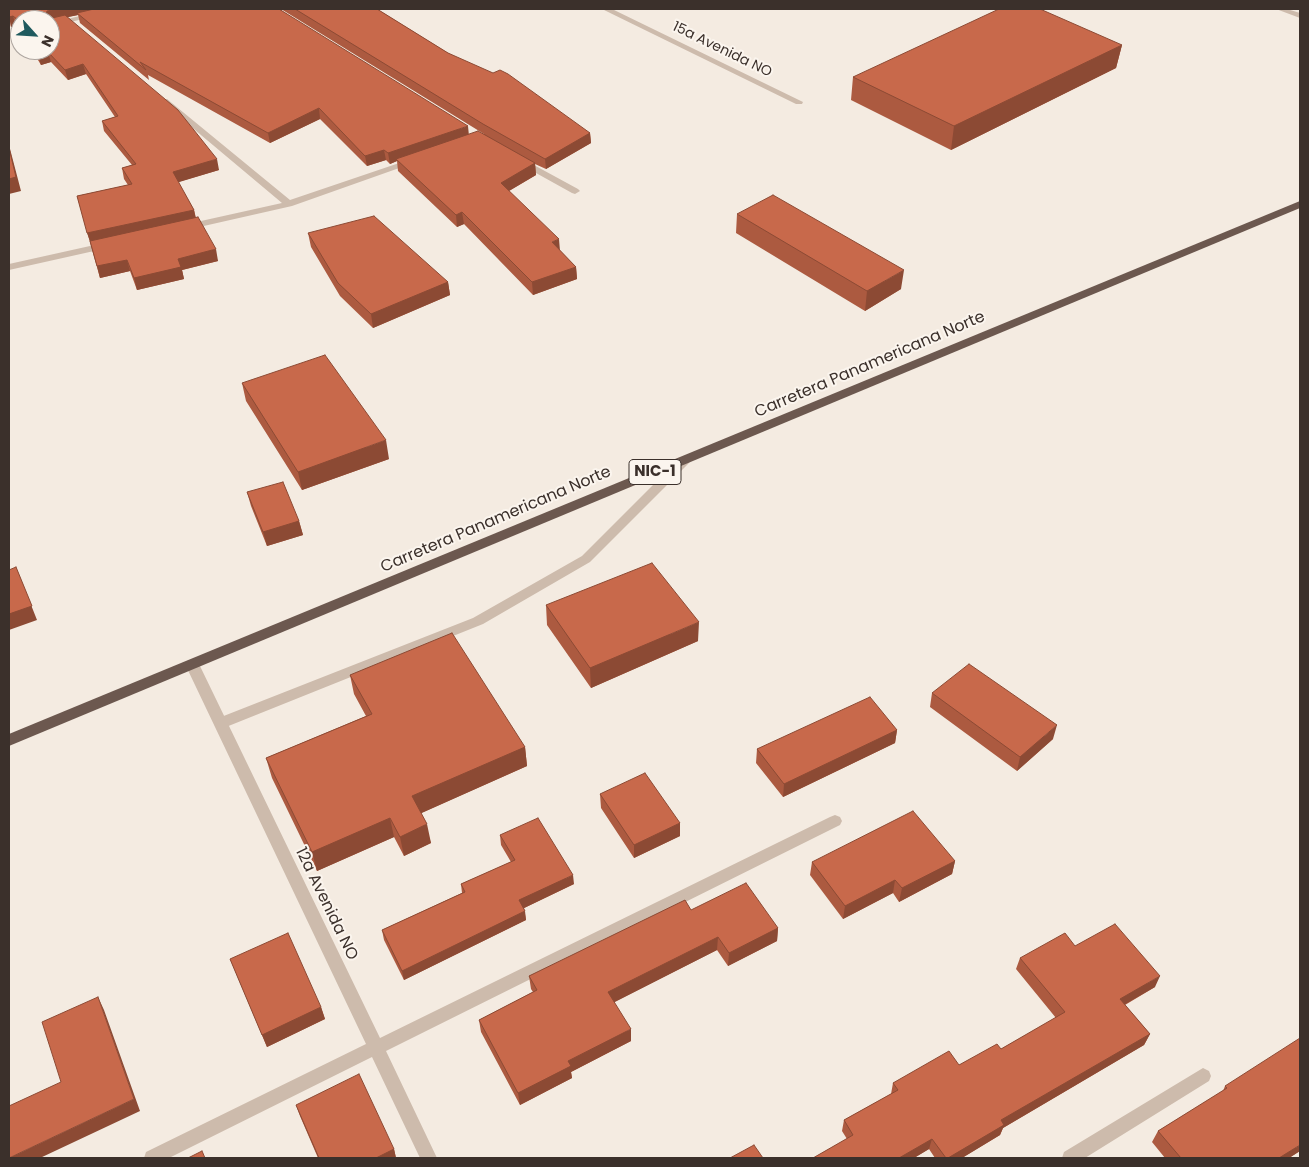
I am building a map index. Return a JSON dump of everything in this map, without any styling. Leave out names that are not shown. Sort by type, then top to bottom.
[{"type":"highway","name":"Carretera Panamericana Norte","points":[[9,740],[1300,204]]},
{"type":"street","points":[[60,22],[120,9]]},
{"type":"street","name":"15a Avenida NO","points":[[606,9],[799,102]]},
{"type":"street","points":[[1280,9],[1300,16]]},
{"type":"street","points":[[69,20],[76,26]]},
{"type":"street","points":[[160,96],[290,204]]},
{"type":"street","points":[[173,230],[290,204],[426,157]]},
{"type":"street","points":[[515,157],[575,191]]},
{"type":"street","points":[[9,267],[115,243]]},
{"type":"street","points":[[221,724],[486,617],[586,558],[685,460]]},
{"type":"street","name":"12a Avenida NO","points":[[192,664],[429,1158]]},
{"type":"street","points":[[152,1158],[835,821]]},
{"type":"street","points":[[1070,1158],[1203,1076]]},
{"type":"building","points":[[9,9],[58,9],[10,10],[9,17]]},
{"type":"building","points":[[94,9],[279,9],[468,126],[388,153],[384,150],[365,156],[319,108],[268,133],[140,62],[146,70],[77,13]]},
{"type":"building","points":[[295,9],[377,9],[448,53],[493,73],[500,70],[508,74],[590,133],[545,159],[483,124]]},
{"type":"building","points":[[999,9],[1040,9],[1122,45],[954,126],[853,77]]},
{"type":"building","points":[[65,15],[178,110],[217,159],[173,172],[194,210],[87,233],[77,196],[132,184],[122,168],[136,164],[102,121],[118,116],[83,64],[65,70],[56,60],[60,60],[60,16]]},
{"type":"building","points":[[478,131],[535,163],[501,183],[559,239],[552,242],[576,267],[532,282],[462,212],[456,215],[396,159]]},
{"type":"building","points":[[9,148],[16,177],[9,179]]},
{"type":"building","points":[[773,195],[904,270],[867,291],[737,214]]},
{"type":"building","points":[[374,216],[448,282],[371,314],[338,283],[308,233]]},
{"type":"building","points":[[198,217],[216,249],[178,259],[181,267],[134,278],[127,260],[97,266],[90,241]]},
{"type":"building","points":[[325,355],[386,440],[298,472],[242,383]]},
{"type":"building","points":[[283,482],[299,521],[263,532],[247,492]]},
{"type":"building","points":[[652,563],[699,622],[590,668],[546,605]]},
{"type":"building","points":[[16,567],[32,606],[9,614],[9,570]]},
{"type":"building","points":[[452,633],[525,747],[412,796],[427,824],[400,837],[390,818],[312,852],[266,758],[372,714],[350,675]]},
{"type":"building","points":[[969,664],[1057,725],[1020,757],[932,693]]},
{"type":"building","points":[[870,697],[897,730],[784,784],[757,749]]},
{"type":"building","points":[[645,773],[680,823],[634,845],[600,794]]},
{"type":"building","points":[[913,811],[955,861],[902,888],[895,880],[845,906],[812,862]]},
{"type":"building","points":[[538,818],[573,875],[519,900],[525,911],[402,971],[382,930],[465,892],[461,884],[515,860],[500,835]]},
{"type":"building","points":[[746,883],[778,928],[729,953],[718,937],[608,992],[631,1029],[568,1061],[571,1066],[518,1093],[479,1020],[537,990],[529,976],[685,900],[691,910]]},
{"type":"building","points":[[1115,924],[1160,976],[1120,999],[1150,1034],[1001,1120],[1004,1125],[948,1158],[946,1158],[932,1139],[899,1158],[813,1158],[853,1135],[844,1120],[898,1090],[893,1083],[949,1051],[959,1065],[997,1044],[1001,1049],[1065,1012],[1020,958],[1065,933],[1075,946]]},
{"type":"building","points":[[288,933],[321,1007],[262,1035],[230,959]]},
{"type":"building","points":[[98,997],[134,1099],[9,1158],[9,1106],[61,1082],[42,1022]]},
{"type":"building","points":[[1300,1038],[1300,1145],[1279,1158],[1181,1158],[1158,1131],[1227,1088],[1225,1086]]},
{"type":"building","points":[[359,1074],[394,1149],[376,1158],[319,1158],[296,1105]]},
{"type":"building","points":[[754,1145],[763,1158],[730,1158]]},
{"type":"building","points":[[202,1151],[205,1158],[188,1158]]}]
